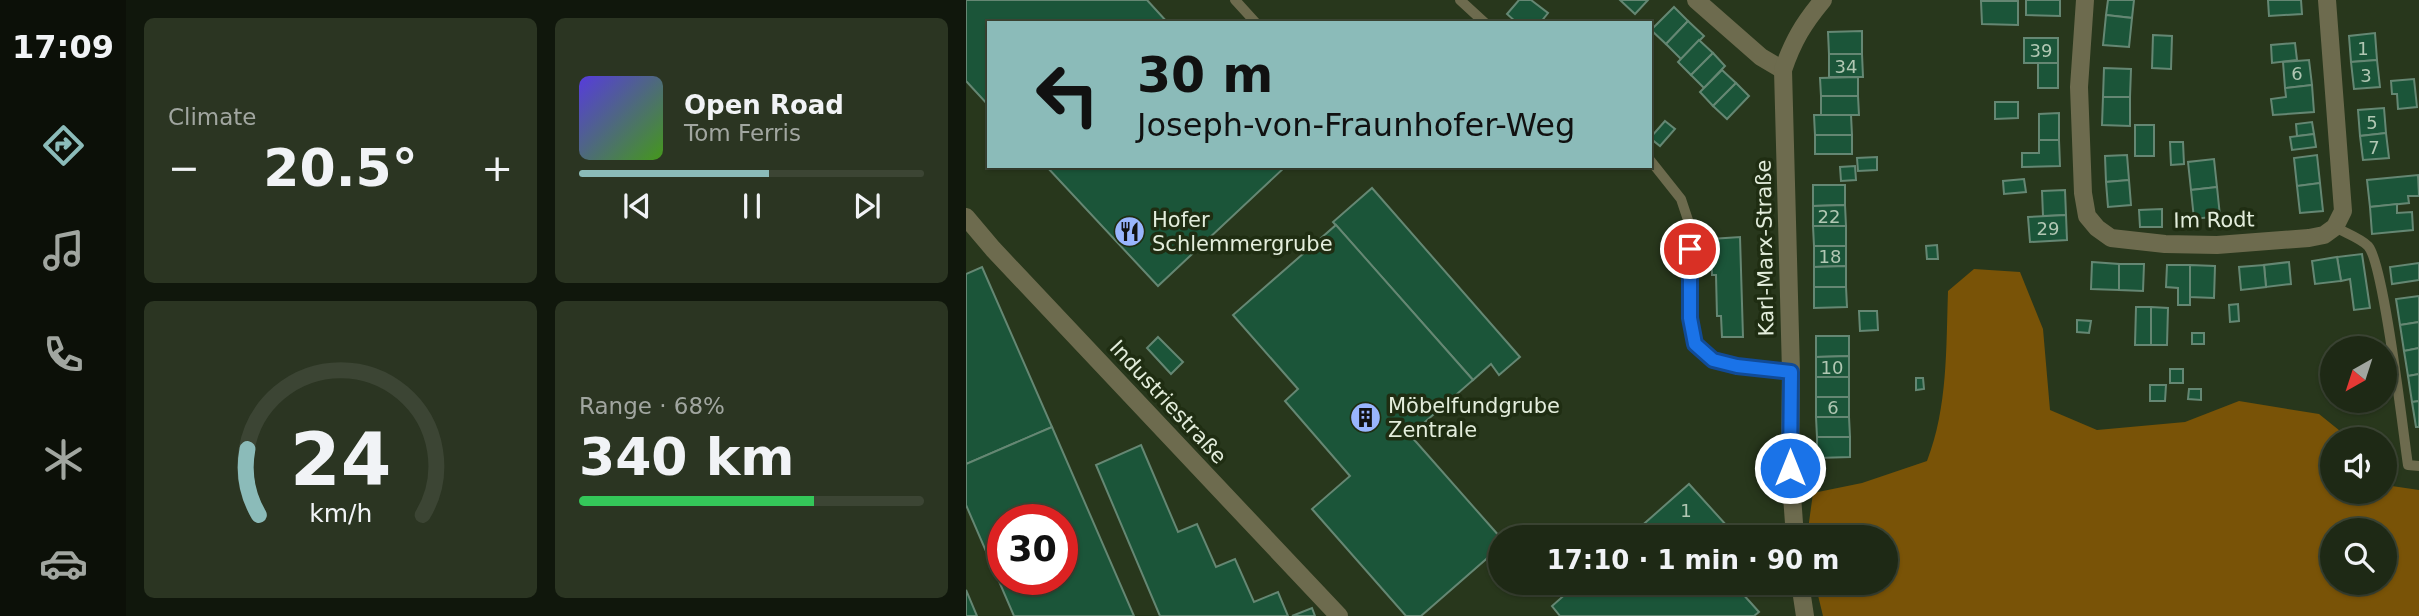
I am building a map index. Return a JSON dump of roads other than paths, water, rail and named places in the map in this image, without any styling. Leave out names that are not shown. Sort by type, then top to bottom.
[{"type":"street","points":[[1696,0],[1761,57],[1783,70],[1792,44],[1804,23],[1823,0]]},
{"type":"street","name":"Im Rodt","points":[[2085,0],[2080,87],[2083,193],[2087,216],[2097,228],[2111,238],[2165,244],[2217,245],[2309,238],[2335,228]]},
{"type":"street","points":[[2327,0],[2343,211],[2335,228]]},
{"type":"street","name":"Karl-Marx-Straße","points":[[1783,70],[1791,372],[1790,468],[1794,525]]},
{"type":"street","name":"Industriestraße","points":[[966,217],[993,249],[1339,616]]},
{"type":"street","points":[[1802,595],[1805,616]]},
{"type":"lane","points":[[1235,0],[1253,21]]},
{"type":"lane","points":[[1460,0],[1483,21]]},
{"type":"lane","points":[[1652,163],[1681,199],[1690,226],[1690,318],[1695,344],[1713,360],[1737,366],[1791,372]]},
{"type":"lane","points":[[2335,228],[2368,246],[2374,257],[2383,296],[2408,465],[2419,466]]},
{"type":"place","name":"Hofer Schlemmergrube","points":[[1129,232]]},
{"type":"place","name":"Möbelfundgrube Zentrale","points":[[1365,418]]}]
